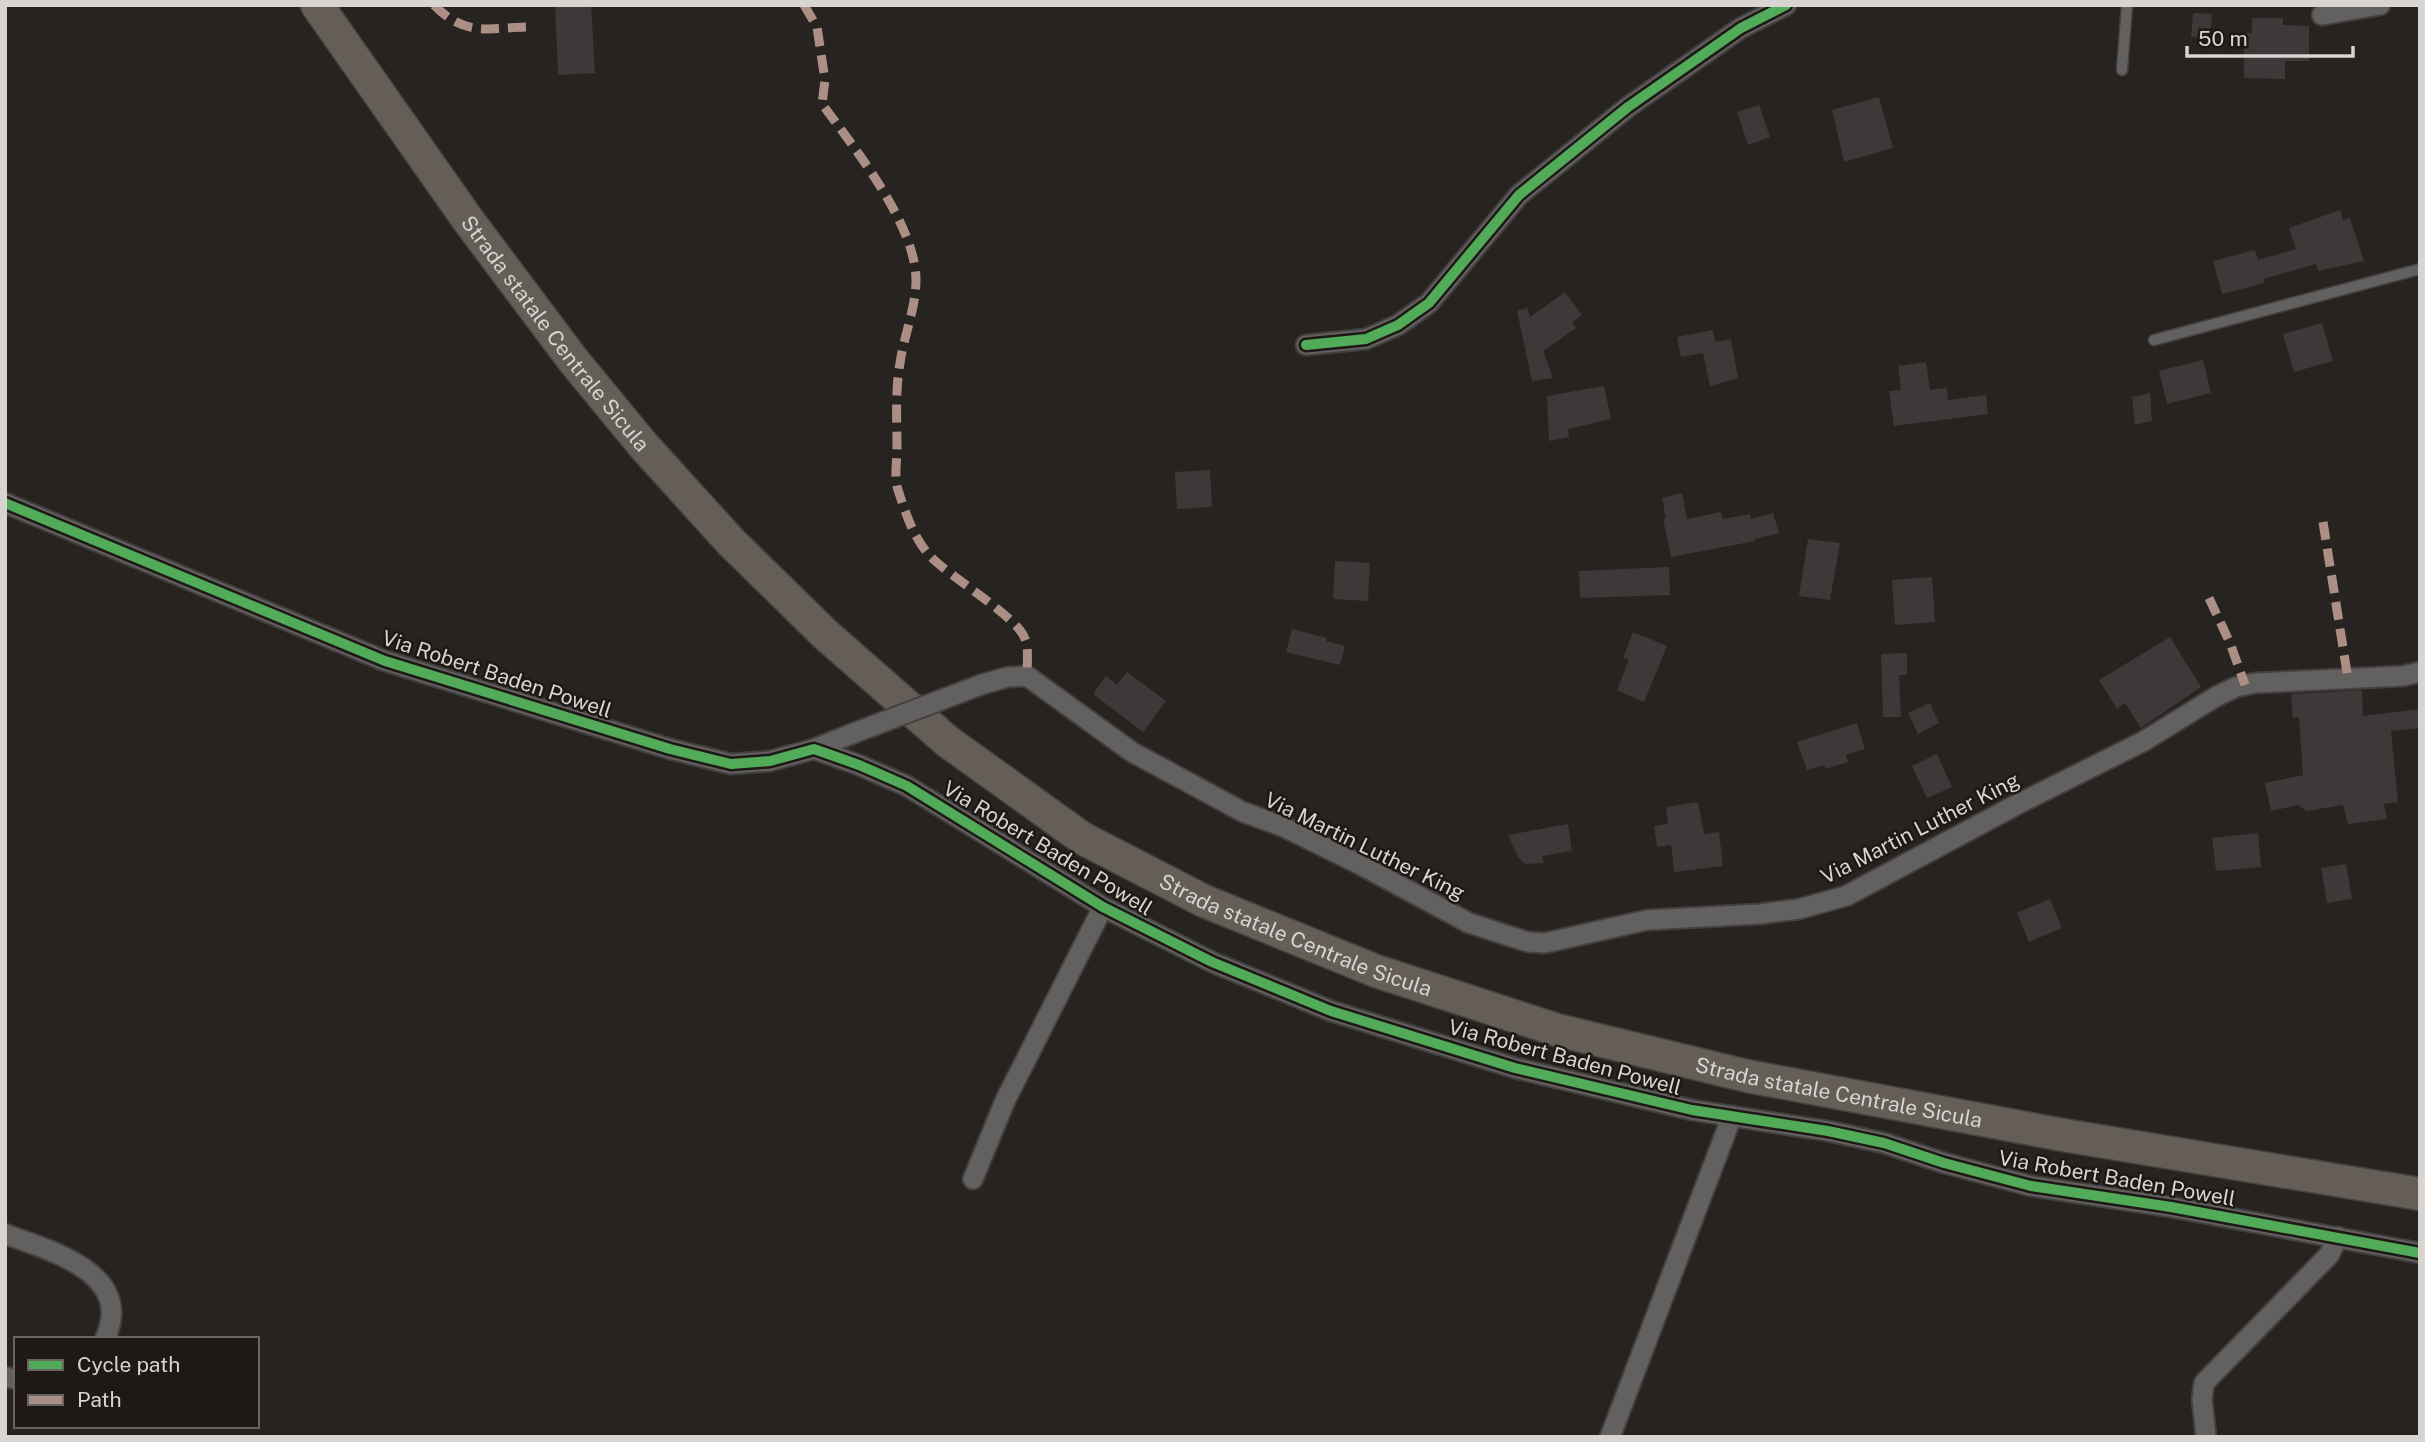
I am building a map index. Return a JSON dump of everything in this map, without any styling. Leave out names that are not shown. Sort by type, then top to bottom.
[{"type":"main road","name":"Strada statale Centrale Sicula","points":[[317,5],[468,220],[573,360],[643,445],[731,542],[825,635],[947,741],[1082,838],[1204,901],[1376,971],[1557,1030],[1761,1079],[2063,1135],[2420,1194]]},
{"type":"street","points":[[1306,345],[1366,339],[1398,325],[1429,303],[1518,195],[1628,107],[1741,28],[1786,5]]},
{"type":"street","points":[[2322,15],[2381,5]]},
{"type":"street","name":"Via Robert Baden Powell","points":[[5,503],[384,661],[670,749],[731,764],[770,761],[814,749],[859,765],[907,786],[1103,907],[1212,962],[1331,1011],[1515,1068],[1692,1110],[1828,1131],[1873,1141],[2031,1186],[2171,1207],[2420,1253]]},
{"type":"street","name":"Via Martin Luther King","points":[[814,749],[983,684],[1008,677],[1027,676],[1132,752],[1243,812],[1284,827],[1339,854],[1469,923],[1528,942],[1545,943],[1647,920],[1760,914],[1799,909],[1846,896],[2018,804],[2144,741],[2236,687],[2274,681],[2403,676],[2420,672]]},
{"type":"street","points":[[973,1179],[1005,1101],[1103,907]]},
{"type":"street","points":[[1610,1437],[1732,1116]]},
{"type":"street","points":[[5,1234],[77,1264],[92,1274],[103,1286],[112,1310],[105,1337]]},
{"type":"street","points":[[2206,1437],[2202,1399],[2204,1382],[2329,1255],[2338,1237]]},
{"type":"lane","points":[[2122,70],[2127,5]]},
{"type":"lane","points":[[2154,340],[2420,269]]},
{"type":"building","points":[[555,5],[591,5],[595,73],[558,75]]},
{"type":"building","points":[[2193,13],[2212,14],[2210,39],[2191,37]]},
{"type":"building","points":[[2252,18],[2283,18],[2283,25],[2309,26],[2309,61],[2285,61],[2285,79],[2244,78],[2244,33],[2252,33]]},
{"type":"building","points":[[1879,97],[1893,148],[1844,162],[1832,110]]},
{"type":"building","points":[[1759,105],[1770,137],[1748,145],[1737,112]]},
{"type":"building","points":[[2340,210],[2343,220],[2350,218],[2364,261],[2318,271],[2316,264],[2263,279],[2264,283],[2222,294],[2213,261],[2255,250],[2258,260],[2296,249],[2289,228]]},
{"type":"building","points":[[1565,292],[1582,315],[1572,322],[1576,328],[1543,351],[1553,378],[1532,381],[1517,311],[1527,308],[1530,317]]},
{"type":"building","points":[[2322,323],[2333,361],[2294,372],[2283,334]]},
{"type":"building","points":[[1713,330],[1715,342],[1731,339],[1738,378],[1710,386],[1703,353],[1681,357],[1677,337]]},
{"type":"building","points":[[2203,360],[2211,393],[2167,404],[2159,371]]},
{"type":"building","points":[[1926,362],[1930,390],[1947,388],[1948,400],[1986,395],[1988,414],[1894,426],[1889,391],[1901,390],[1898,366]]},
{"type":"building","points":[[1604,386],[1611,419],[1568,429],[1569,437],[1549,441],[1547,396]]},
{"type":"building","points":[[2150,393],[2152,421],[2135,425],[2132,397]]},
{"type":"building","points":[[1210,470],[1212,507],[1177,509],[1175,472]]},
{"type":"building","points":[[1682,493],[1687,519],[1721,512],[1723,519],[1750,514],[1751,519],[1773,513],[1779,533],[1755,541],[1671,557],[1663,519],[1666,518],[1662,498]]},
{"type":"building","points":[[1808,539],[1840,543],[1830,600],[1799,596]]},
{"type":"building","points":[[1335,561],[1370,563],[1368,601],[1333,599]]},
{"type":"building","points":[[1669,567],[1670,595],[1580,598],[1579,571]]},
{"type":"building","points":[[1932,577],[1935,622],[1895,625],[1892,580]]},
{"type":"building","points":[[1292,629],[1327,638],[1326,641],[1345,646],[1340,665],[1286,652]]},
{"type":"building","points":[[1633,632],[1667,646],[1644,702],[1617,690],[1629,660],[1623,658]]},
{"type":"building","points":[[2170,637],[2201,687],[2141,728],[2125,703],[2117,709],[2099,680]]},
{"type":"building","points":[[1907,653],[1907,675],[1899,675],[1901,717],[1883,717],[1881,654]]},
{"type":"building","points":[[1127,672],[1166,701],[1143,732],[1093,694],[1106,676],[1117,685]]},
{"type":"building","points":[[2362,690],[2363,716],[2420,709],[2420,728],[2391,731],[2398,802],[2384,804],[2387,819],[2348,824],[2343,805],[2307,811],[2298,805],[2271,811],[2265,783],[2303,775],[2299,717],[2293,718],[2291,694]]},
{"type":"building","points":[[1930,703],[1939,723],[1918,734],[1908,713]]},
{"type":"building","points":[[1857,723],[1865,749],[1846,755],[1848,762],[1825,769],[1824,765],[1807,770],[1797,742]]},
{"type":"building","points":[[1937,754],[1952,787],[1927,798],[1912,766]]},
{"type":"building","points":[[1698,802],[1704,834],[1719,832],[1723,866],[1674,872],[1671,845],[1657,847],[1654,826],[1668,824],[1666,807]]},
{"type":"building","points":[[1568,824],[1572,851],[1542,856],[1544,863],[1525,864],[1518,857],[1508,835]]},
{"type":"building","points":[[2258,833],[2261,867],[2216,871],[2212,838]]},
{"type":"building","points":[[2346,864],[2352,899],[2327,903],[2321,868]]},
{"type":"building","points":[[2050,899],[2062,928],[2029,942],[2017,913]]},
{"type":"marked path","points":[[434,5],[445,15],[467,26],[489,29],[528,27]]},
{"type":"marked path","points":[[804,5],[817,27],[825,80],[822,104],[895,211],[913,258],[915,290],[897,384],[898,490],[915,533],[930,556],[998,609],[1020,630],[1027,647],[1027,676]]},
{"type":"marked path","points":[[2323,522],[2348,679]]},
{"type":"marked path","points":[[2209,598],[2230,643],[2245,685]]},
{"type":"cycle path","points":[[1306,345],[1366,339],[1398,325],[1429,303],[1519,195],[1628,107],[1741,28],[1786,5]]},
{"type":"cycle path","points":[[5,503],[385,661],[670,749],[731,764],[770,761],[814,749],[859,765],[907,786],[1103,907],[1212,962],[1331,1011],[1515,1068],[1692,1110],[1828,1131],[1884,1143],[1944,1163],[2031,1186],[2171,1207],[2420,1253]]}]
